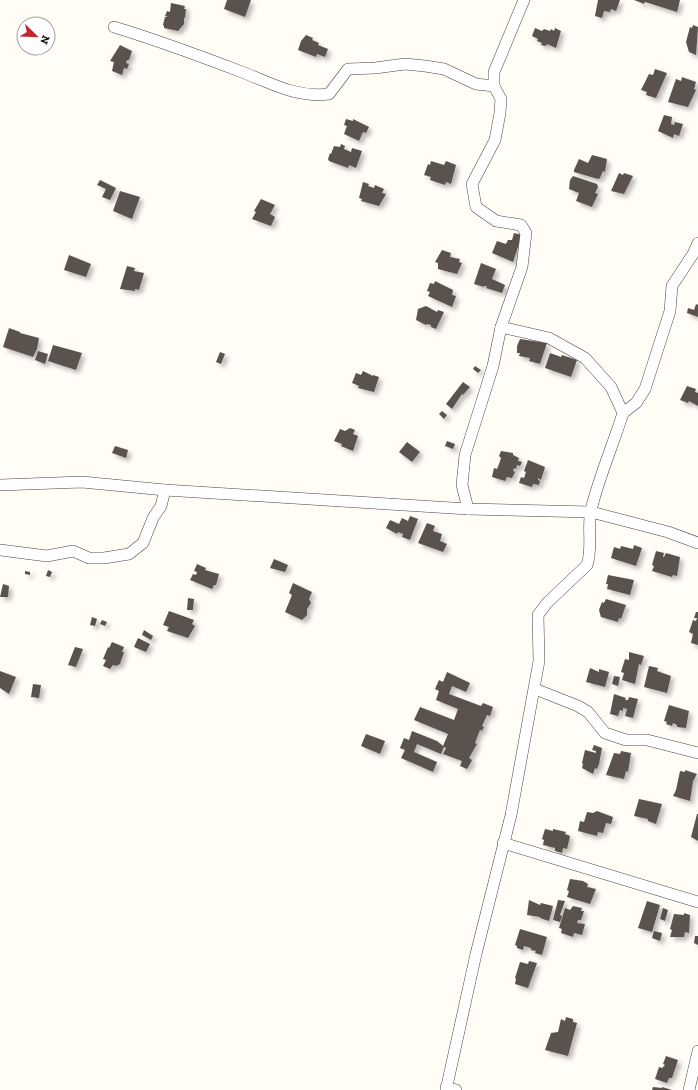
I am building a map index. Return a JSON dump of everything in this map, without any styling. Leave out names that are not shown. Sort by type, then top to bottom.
[{"type":"street","points":[[468,509],[462,486],[465,455],[493,366],[501,327],[522,267],[526,233],[521,225],[496,221],[476,207],[472,184],[495,140],[501,99],[494,86],[494,72],[524,0]]},
{"type":"street","points":[[114,27],[242,72],[282,89],[314,96],[329,94],[348,69],[375,68],[405,64],[444,69],[476,84],[494,86]]},
{"type":"street","points":[[449,1089],[503,843],[511,815],[539,661],[538,615],[548,603],[587,565],[590,558],[591,512],[601,475],[622,413],[636,403],[645,389],[670,311],[672,286],[693,254],[698,243]]},
{"type":"street","points":[[501,327],[549,338],[585,358],[611,387],[622,413]]},
{"type":"street","points":[[0,484],[82,482],[165,490],[208,491],[468,509],[591,512],[668,532],[698,542]]},
{"type":"street","points":[[0,550],[47,556],[74,551],[89,558],[104,558],[129,554],[143,543],[153,518],[160,506],[165,490]]},
{"type":"street","points":[[534,689],[578,706],[588,712],[606,733],[626,740],[646,740],[698,754]]},
{"type":"street","points":[[503,843],[698,902]]},
{"type":"street","points":[[689,1090],[698,1051]]},
{"type":"building","points":[[227,0],[251,0],[245,17],[224,9]]},
{"type":"building","points":[[598,0],[620,0],[616,11],[611,9],[610,12],[604,11],[602,18],[595,16]]},
{"type":"building","points":[[634,0],[680,0],[677,12]]},
{"type":"building","points":[[171,3],[185,6],[184,9],[186,9],[185,18],[182,17],[184,18],[184,24],[178,31],[164,28],[163,25],[165,17],[168,17],[165,16],[167,11],[170,12]]},
{"type":"building","points":[[693,25],[698,27],[696,55],[689,52],[686,42],[690,27],[692,28]]},
{"type":"building","points":[[535,28],[542,31],[544,29],[550,31],[551,29],[554,31],[555,28],[561,31],[556,48],[547,44],[546,46],[541,45],[542,43],[537,41],[538,39],[532,36]]},
{"type":"building","points":[[306,35],[319,43],[318,45],[328,49],[325,57],[317,54],[316,57],[298,50],[301,41]]},
{"type":"building","points":[[120,45],[132,51],[129,60],[127,60],[126,63],[129,64],[127,69],[124,68],[122,75],[112,71],[114,62],[110,61]]},
{"type":"building","points":[[655,69],[667,73],[656,98],[646,95],[647,92],[641,90],[649,74],[653,75]]},
{"type":"building","points":[[682,77],[696,82],[694,89],[696,90],[688,107],[668,102],[676,79],[681,81]]},
{"type":"building","points":[[664,115],[672,117],[671,124],[674,125],[675,122],[683,124],[679,136],[674,134],[673,138],[658,131]]},
{"type":"building","points":[[346,119],[353,121],[353,119],[369,127],[366,133],[363,132],[359,141],[344,134],[347,126],[344,125]]},
{"type":"building","points":[[341,144],[345,146],[344,149],[351,152],[352,148],[362,151],[356,168],[349,165],[348,168],[329,161],[328,159],[330,153],[331,154],[334,146],[340,147]]},
{"type":"building","points":[[592,155],[607,159],[605,172],[603,171],[600,178],[598,179],[574,172],[579,159],[588,163]]},
{"type":"building","points":[[431,161],[444,165],[446,161],[456,165],[451,184],[446,182],[445,185],[430,180],[431,177],[424,175],[428,164],[430,165]]},
{"type":"building","points":[[619,173],[633,176],[624,194],[611,191]]},
{"type":"building","points":[[573,176],[597,184],[598,187],[595,193],[598,194],[592,207],[576,201],[579,193],[569,189],[570,180]]},
{"type":"building","points":[[100,180],[116,188],[110,200],[102,197],[106,189],[97,185]]},
{"type":"building","points":[[363,182],[374,188],[375,185],[384,189],[382,193],[386,194],[379,206],[361,201],[362,199],[359,198]]},
{"type":"building","points":[[120,191],[140,197],[132,219],[113,211]]},
{"type":"building","points":[[261,199],[275,205],[270,214],[275,217],[271,226],[252,219],[256,212],[254,211]]},
{"type":"building","points":[[514,233],[522,235],[513,262],[492,253],[497,241],[506,244],[508,240],[512,240]]},
{"type":"building","points":[[442,250],[451,253],[450,257],[460,259],[459,262],[462,263],[457,274],[438,269],[438,263],[435,262]]},
{"type":"building","points":[[69,255],[91,264],[86,277],[64,270]]},
{"type":"building","points":[[481,263],[496,269],[492,279],[505,285],[502,293],[486,288],[487,286],[484,287],[474,284]]},
{"type":"building","points":[[127,266],[135,268],[134,271],[144,273],[139,290],[135,289],[135,291],[120,289]]},
{"type":"building","points":[[435,281],[453,290],[452,295],[456,296],[452,307],[428,296],[430,292],[427,291],[430,283],[434,284]]},
{"type":"building","points":[[696,304],[698,305],[698,317],[687,313],[688,308],[694,310]]},
{"type":"building","points":[[426,306],[437,312],[438,310],[444,312],[436,329],[431,327],[431,325],[426,325],[416,320],[418,309]]},
{"type":"building","points":[[9,328],[20,333],[39,338],[37,349],[33,357],[3,347]]},
{"type":"building","points":[[520,339],[547,343],[540,364],[529,361],[530,358],[519,356],[520,353],[517,353],[517,346]]},
{"type":"building","points":[[53,345],[82,353],[76,370],[48,361]]},
{"type":"building","points":[[38,351],[48,354],[45,364],[35,360]]},
{"type":"building","points":[[220,352],[225,354],[221,364],[216,362]]},
{"type":"building","points":[[550,353],[577,360],[571,377],[545,368]]},
{"type":"building","points":[[475,366],[481,370],[478,373],[473,369]]},
{"type":"building","points":[[363,371],[379,377],[374,392],[358,388],[359,386],[352,383],[356,373],[361,375]]},
{"type":"building","points":[[463,382],[470,387],[463,395],[462,394],[452,409],[446,404]]},
{"type":"building","points":[[687,386],[696,389],[695,392],[698,393],[698,406],[689,401],[688,403],[680,400]]},
{"type":"building","points":[[442,411],[447,415],[444,419],[439,414]]},
{"type":"building","points":[[350,428],[355,430],[353,434],[358,436],[353,451],[334,441],[340,429],[345,431]]},
{"type":"building","points":[[447,441],[455,444],[453,449],[445,446]]},
{"type":"building","points":[[407,442],[420,452],[412,462],[399,452]]},
{"type":"building","points":[[115,446],[128,450],[126,458],[112,453]]},
{"type":"building","points":[[501,451],[513,453],[513,455],[519,458],[518,461],[522,462],[520,466],[517,465],[516,469],[514,468],[513,471],[515,472],[512,478],[507,477],[505,481],[492,477],[494,468],[497,469],[499,464],[501,458],[499,456]]},
{"type":"building","points":[[528,460],[545,467],[541,480],[538,478],[540,481],[539,485],[533,484],[532,487],[519,483],[521,477],[524,478],[526,472],[524,471]]},
{"type":"building","points":[[410,516],[418,519],[410,540],[402,537],[403,534],[398,532],[397,534],[386,528],[390,520],[399,524],[402,518],[408,521]]},
{"type":"building","points":[[427,523],[435,526],[433,531],[442,534],[440,541],[447,544],[443,552],[418,543]]},
{"type":"building","points":[[634,545],[642,548],[636,566],[611,558],[614,547],[620,549],[621,546],[633,549]]},
{"type":"building","points":[[656,551],[664,553],[663,557],[666,553],[680,557],[677,576],[673,575],[672,577],[652,571]]},
{"type":"building","points":[[274,559],[288,565],[285,572],[270,568]]},
{"type":"building","points":[[197,564],[206,568],[205,570],[219,574],[216,585],[214,585],[212,589],[190,580],[193,574],[196,575],[197,572],[194,571]]},
{"type":"building","points":[[48,570],[52,572],[50,577],[46,576]]},
{"type":"building","points":[[25,571],[30,572],[30,575],[25,574]]},
{"type":"building","points":[[608,575],[634,580],[630,595],[607,589],[608,584],[606,584]]},
{"type":"building","points":[[293,583],[312,592],[309,599],[311,603],[307,609],[307,615],[302,620],[285,612],[292,595],[289,593]]},
{"type":"building","points":[[3,584],[9,586],[8,597],[0,597]]},
{"type":"building","points":[[188,598],[194,599],[193,610],[187,610]]},
{"type":"building","points":[[606,599],[626,605],[621,619],[619,618],[618,622],[601,617],[599,610],[602,602],[604,603]]},
{"type":"building","points":[[169,611],[194,620],[192,624],[195,626],[188,638],[167,631],[169,627],[163,625]]},
{"type":"building","points":[[696,612],[698,612],[698,645],[691,643],[693,634],[689,632],[693,620],[696,621],[697,618],[694,618]]},
{"type":"building","points":[[92,617],[97,619],[95,626],[90,625]]},
{"type":"building","points":[[102,620],[107,622],[105,626],[100,624]]},
{"type":"building","points":[[144,630],[153,636],[151,640],[142,635]]},
{"type":"building","points":[[138,638],[150,644],[146,652],[134,647]]},
{"type":"building","points":[[112,642],[124,647],[122,652],[124,652],[120,664],[116,666],[113,665],[110,669],[103,666],[106,660],[103,659]]},
{"type":"building","points":[[75,647],[83,649],[76,667],[68,665]]},
{"type":"building","points":[[629,652],[644,656],[641,665],[639,664],[635,684],[622,680],[624,673],[621,672],[625,659],[629,660]]},
{"type":"building","points":[[649,666],[658,668],[657,671],[671,676],[667,693],[644,687]]},
{"type":"building","points":[[590,668],[599,672],[599,669],[609,672],[605,687],[586,682]]},
{"type":"building","points":[[0,671],[16,677],[9,694],[0,688]]},
{"type":"building","points":[[447,672],[470,683],[466,692],[452,686],[449,694],[481,706],[483,703],[493,707],[490,716],[487,715],[482,726],[484,727],[482,731],[480,730],[475,743],[477,744],[469,758],[472,760],[467,769],[460,766],[462,761],[443,754],[446,748],[444,747],[441,754],[417,744],[414,752],[437,762],[433,772],[401,758],[405,750],[400,748],[404,738],[409,740],[412,731],[437,741],[443,746],[448,734],[414,720],[420,707],[454,720],[458,709],[436,700],[439,691],[435,689],[439,680],[443,682]]},
{"type":"building","points":[[614,676],[620,677],[618,686],[612,684]]},
{"type":"building","points":[[33,684],[41,685],[39,698],[31,697]]},
{"type":"building","points":[[614,694],[626,698],[625,700],[628,700],[629,697],[638,699],[633,718],[625,716],[627,709],[623,708],[623,711],[620,710],[618,716],[610,714]]},
{"type":"building","points":[[669,705],[689,711],[686,728],[677,727],[677,725],[673,723],[672,726],[666,724],[667,722],[664,721]]},
{"type":"building","points":[[366,734],[385,741],[380,754],[361,746]]},
{"type":"building","points":[[594,745],[602,748],[599,764],[597,769],[595,768],[593,774],[582,768],[582,763],[585,750],[596,753],[596,751],[592,750]]},
{"type":"building","points":[[621,751],[631,753],[628,772],[626,771],[624,779],[606,775],[614,753],[620,754]]},
{"type":"building","points":[[685,770],[697,774],[693,781],[690,801],[673,796],[676,790],[680,771],[685,772]]},
{"type":"building","points":[[639,799],[662,804],[656,824],[648,821],[648,819],[634,816]]},
{"type":"building","points":[[597,811],[613,817],[611,824],[606,823],[603,833],[598,832],[597,836],[578,831],[580,821],[584,822],[587,812],[593,813]]},
{"type":"building","points":[[698,814],[698,841],[691,837]]},
{"type":"building","points":[[545,829],[566,832],[565,834],[570,836],[567,849],[563,848],[562,853],[555,851],[555,848],[543,845],[544,840],[542,839]]},
{"type":"building","points":[[570,879],[583,881],[588,884],[587,887],[596,889],[590,904],[567,897]]},
{"type":"building","points":[[529,900],[540,905],[541,903],[553,906],[549,921],[540,917],[527,915]]},
{"type":"building","points":[[558,900],[565,901],[560,915],[562,916],[560,922],[553,920]]},
{"type":"building","points":[[647,901],[660,905],[652,932],[638,928]]},
{"type":"building","points":[[573,906],[582,908],[581,911],[584,911],[581,920],[578,920],[577,923],[585,924],[582,935],[574,933],[573,937],[561,933],[562,929],[559,928],[565,908],[570,910]]},
{"type":"building","points":[[663,908],[668,910],[665,921],[660,919]]},
{"type":"building","points":[[684,913],[690,915],[689,933],[685,932],[684,937],[670,937],[672,930],[670,929],[674,914],[684,915]]},
{"type":"building","points":[[520,929],[547,937],[542,955],[535,953],[536,951],[531,950],[531,948],[524,946],[523,950],[517,948],[515,945]]},
{"type":"building","points":[[654,931],[662,933],[660,941],[652,938]]},
{"type":"building","points":[[695,936],[698,936],[698,945],[694,943]]},
{"type":"building","points":[[529,961],[537,963],[528,988],[515,984],[515,978],[520,962],[528,964]]},
{"type":"building","points":[[566,1017],[573,1019],[573,1022],[577,1023],[568,1056],[545,1050],[551,1033],[558,1032],[561,1019],[565,1021]]},
{"type":"building","points":[[666,1056],[678,1060],[672,1078],[669,1078],[667,1083],[655,1079],[659,1067],[662,1068],[665,1065],[663,1064]]},
{"type":"building","points":[[653,1087],[662,1087],[672,1090],[652,1090]]}]
